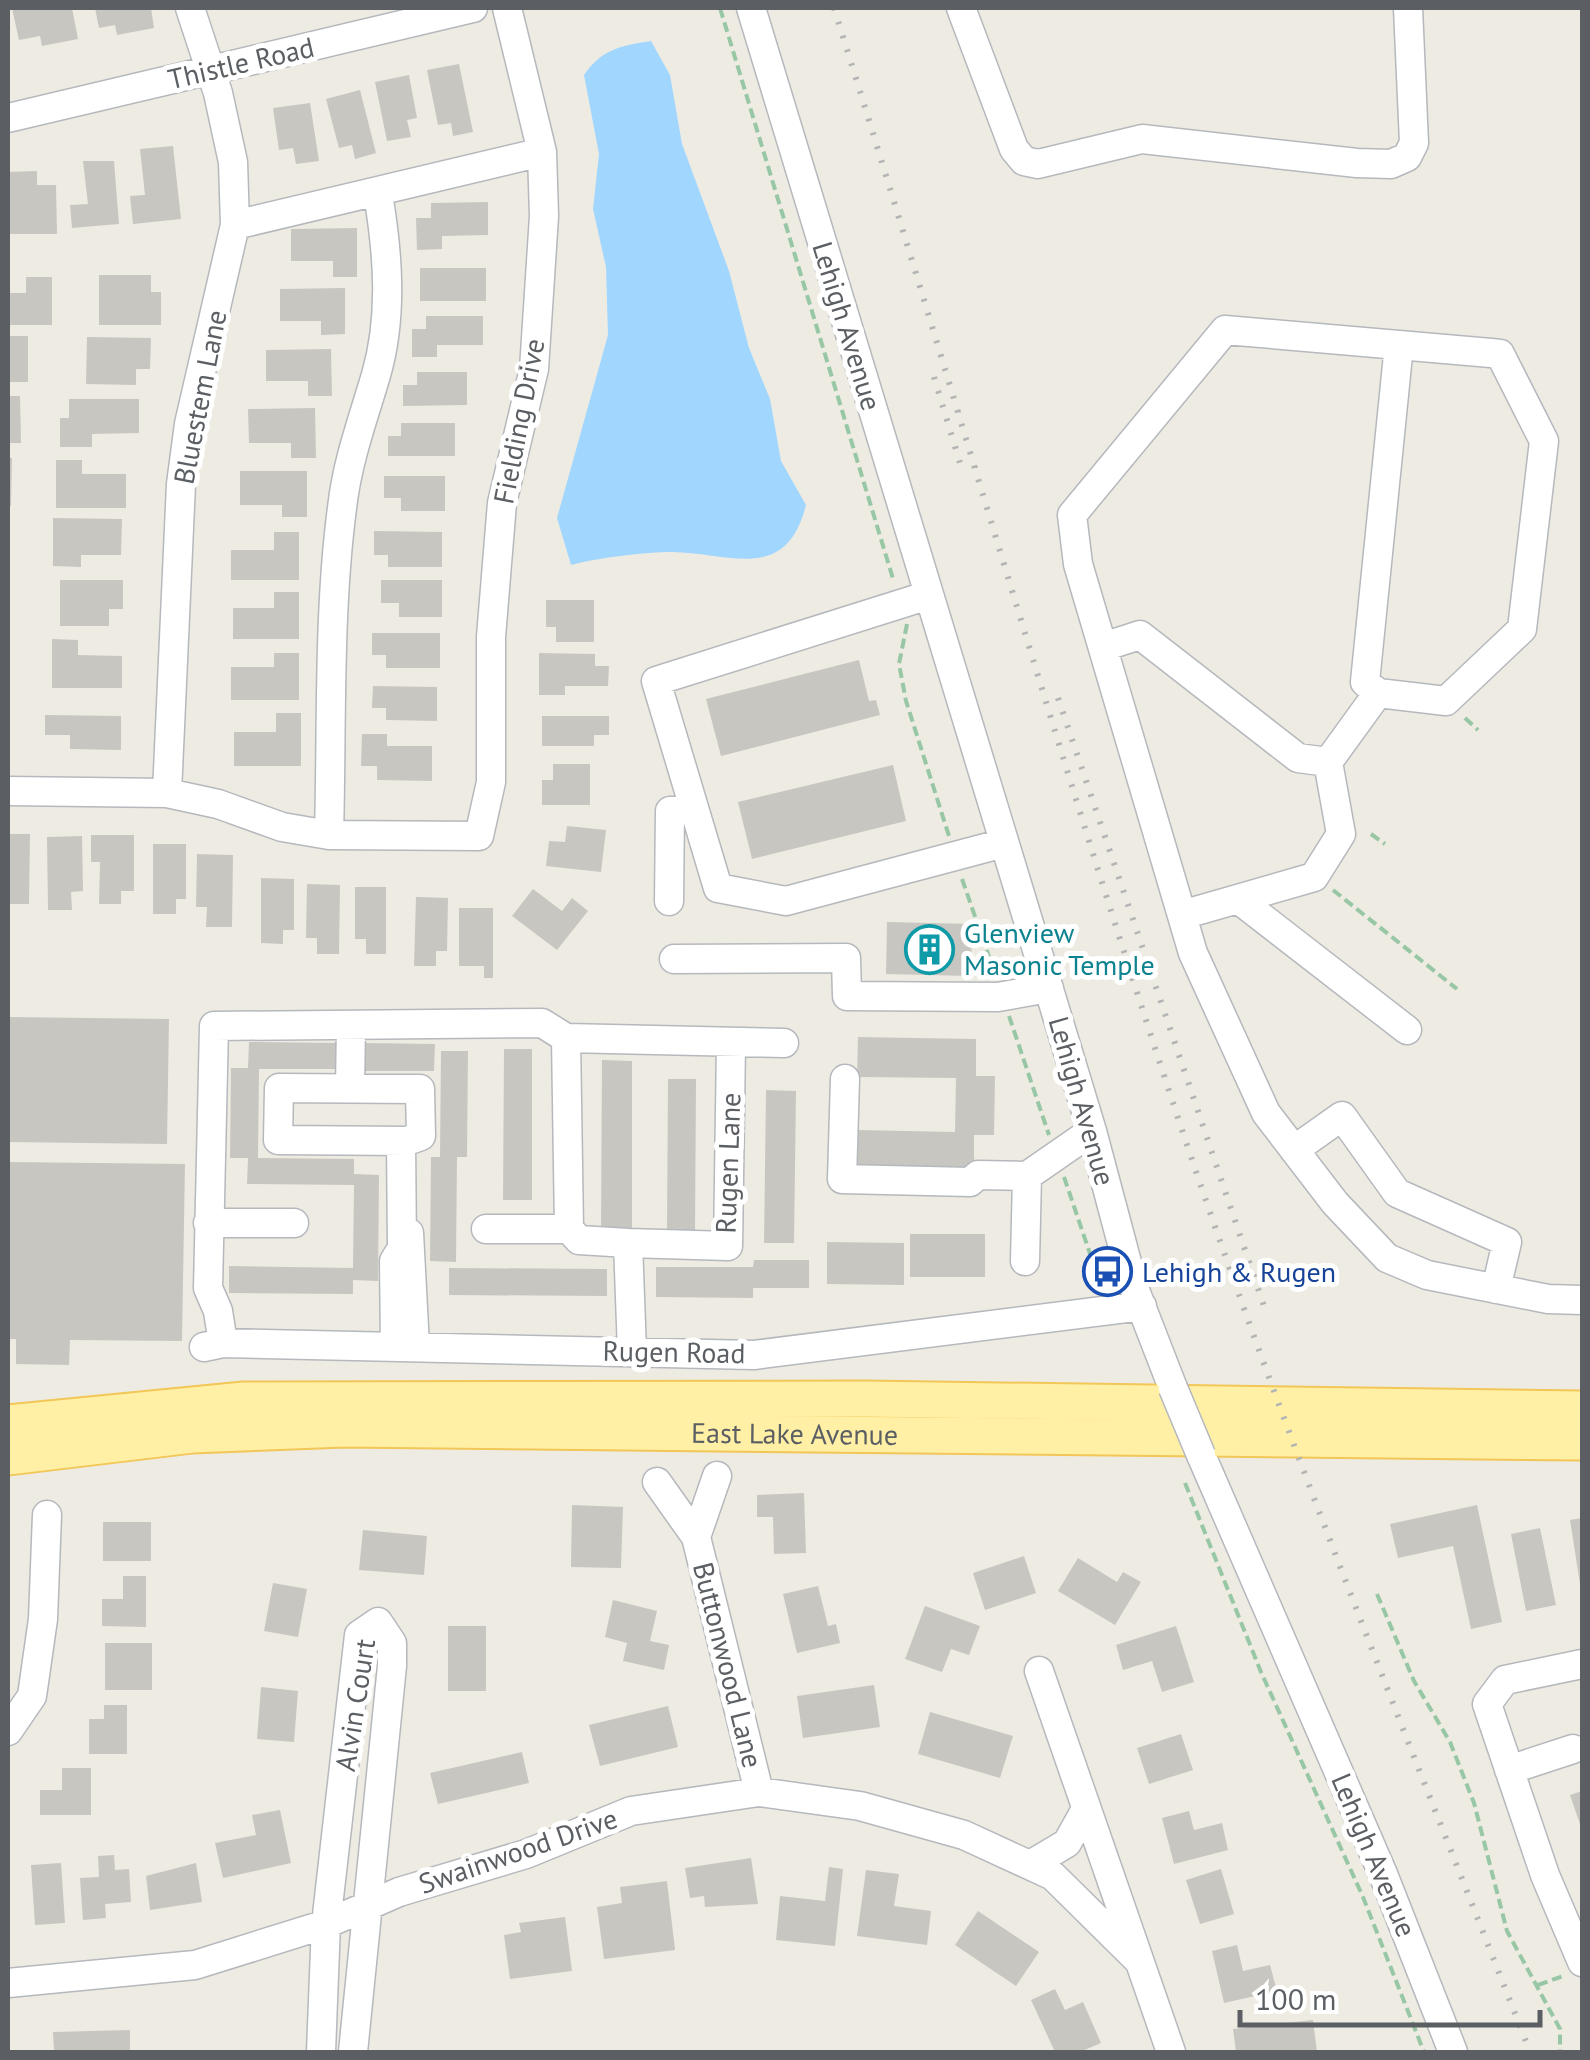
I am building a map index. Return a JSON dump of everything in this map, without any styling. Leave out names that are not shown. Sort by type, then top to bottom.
[{"type":"main road","name":"East Lake Avenue","points":[[8,1423],[244,1400],[865,1399],[1582,1409]]},
{"type":"main road","name":"East Lake Avenue","points":[[8,1457],[192,1436],[344,1429],[1582,1442]]},
{"type":"street","name":"Bluestem Lane","points":[[167,793],[177,533],[185,454],[235,225],[232,162],[211,70],[190,8]]},
{"type":"street","name":"Thistle Road","points":[[8,118],[473,8]]},
{"type":"street","name":"Fielding Drive","points":[[329,836],[480,836],[491,782],[491,637],[502,503],[534,369],[544,216],[542,152],[508,8]]},
{"type":"street","name":"Lehigh Avenue","points":[[751,8],[1142,1306],[1174,1388],[1191,1462],[1384,1874],[1453,2052]]},
{"type":"street","points":[[960,8],[1014,149],[1024,161],[1038,164],[1142,139],[1391,164],[1407,157],[1414,143],[1408,8]]},
{"type":"street","points":[[235,225],[542,152]]},
{"type":"street","points":[[8,791],[167,793],[218,804],[282,827],[329,836],[338,538],[344,486],[376,374],[387,310],[385,233],[378,194]]},
{"type":"street","points":[[1400,346],[1365,682],[1378,693],[1446,701],[1522,629],[1544,440],[1500,354],[1226,330],[1072,515],[1078,564],[1182,915],[1232,1046],[1266,1114],[1335,1203],[1388,1258],[1426,1276],[1582,1300]]},
{"type":"street","points":[[929,595],[656,682],[694,810],[718,888],[786,900],[1004,843]]},
{"type":"street","points":[[1103,648],[1140,635],[1298,758],[1328,762]]},
{"type":"street","points":[[1182,915],[1314,877],[1341,834],[1328,762],[1378,693]]},
{"type":"street","points":[[669,900],[670,811],[694,810]]},
{"type":"street","points":[[1238,899],[1407,1030]]},
{"type":"street","points":[[674,959],[846,958],[848,996],[1002,996],[1048,988]]},
{"type":"street","points":[[294,1223],[208,1223],[214,1026],[542,1022],[566,1038],[784,1043]]},
{"type":"street","points":[[350,1088],[351,1025]]},
{"type":"street","points":[[566,1038],[569,1229]]},
{"type":"street","name":"Rugen Lane","points":[[486,1229],[569,1229],[579,1240],[728,1246],[731,1042]]},
{"type":"street","points":[[845,1079],[842,1178],[970,1182],[978,1175],[1026,1176],[1092,1132]]},
{"type":"street","points":[[278,1088],[420,1089],[421,1136],[404,1141],[278,1140],[278,1088]]},
{"type":"street","points":[[1294,1150],[1342,1116],[1398,1192],[1507,1242],[1496,1289]]},
{"type":"street","points":[[404,1141],[405,1346]]},
{"type":"street","points":[[1025,1261],[1026,1176]]},
{"type":"street","name":"Rugen Road","points":[[208,1223],[208,1288],[214,1345],[754,1354],[1142,1306]]},
{"type":"street","points":[[628,1243],[632,1352]]},
{"type":"street","name":"Buttonwood Lane","points":[[696,1537],[717,1476]]},
{"type":"street","name":"Buttonwood Lane","points":[[657,1482],[696,1537],[759,1792]]},
{"type":"street","points":[[8,1731],[32,1696],[44,1619],[47,1515]]},
{"type":"street","name":"Alvin Court","points":[[321,2052],[326,1924],[360,1635],[378,1622],[392,1643],[392,1666],[352,2052]]},
{"type":"street","points":[[1575,1968],[1487,1704],[1506,1680],[1582,1664]]},
{"type":"street","name":"Swainwood Drive","points":[[1039,1671],[1171,2052]]},
{"type":"street","points":[[1510,1770],[1573,1750]]},
{"type":"street","name":"Swainwood Drive","points":[[8,1984],[195,1965],[526,1854],[631,1811],[759,1792],[860,1806],[964,1835],[1054,1876],[1138,1960]]},
{"type":"street","points":[[1030,1865],[1067,1843],[1086,1809]]},
{"type":"path","points":[[720,8],[908,628],[899,664],[906,701],[1103,1292]]},
{"type":"path","points":[[1465,718],[1478,730]]},
{"type":"path","points":[[1371,834],[1385,844]]},
{"type":"path","points":[[1330,887],[1457,989]]},
{"type":"path","points":[[1191,1462],[1261,1672],[1362,1897],[1424,2052]]},
{"type":"path","points":[[1378,1594],[1414,1680],[1450,1742],[1474,1802],[1507,1931],[1560,2029],[1560,2052]]},
{"type":"path","points":[[1538,1985],[1575,1968]]},
{"type":"water","points":[[651,41],[670,75],[682,144],[729,271],[749,348],[770,399],[781,461],[806,505],[797,530],[785,546],[770,555],[735,558],[661,552],[571,565],[557,518],[608,335],[606,267],[593,209],[599,154],[584,75],[613,50]]},
{"type":"building","points":[[12,8],[72,8],[78,39],[42,46],[40,36],[19,40]]},
{"type":"building","points":[[95,8],[151,8],[154,28],[117,35],[115,25],[99,28]]},
{"type":"building","points":[[459,64],[473,132],[453,136],[451,123],[438,125],[427,70]]},
{"type":"building","points":[[409,75],[417,118],[407,120],[411,137],[387,141],[375,82]]},
{"type":"building","points":[[360,90],[376,153],[355,159],[352,145],[339,148],[326,99]]},
{"type":"building","points":[[310,103],[319,161],[296,164],[293,148],[279,150],[273,108]]},
{"type":"building","points":[[173,146],[181,219],[133,224],[130,196],[145,195],[140,149]]},
{"type":"building","points":[[83,161],[114,161],[119,224],[72,228],[70,205],[88,204]]},
{"type":"building","points":[[37,171],[37,185],[56,185],[57,234],[8,234],[8,172]]},
{"type":"building","points":[[488,202],[488,235],[442,236],[442,249],[417,250],[416,218],[431,218],[431,203]]},
{"type":"building","points":[[357,228],[357,277],[333,277],[333,261],[291,261],[291,229]]},
{"type":"building","points":[[420,268],[486,268],[486,301],[420,301]]},
{"type":"building","points":[[99,275],[151,275],[151,292],[161,292],[161,325],[99,325]]},
{"type":"building","points":[[26,277],[52,277],[52,325],[8,325],[8,293],[26,293]]},
{"type":"building","points":[[345,288],[345,334],[321,335],[321,321],[280,321],[280,289]]},
{"type":"building","points":[[426,316],[483,316],[483,345],[437,345],[437,357],[412,357],[412,329],[426,329]]},
{"type":"building","points":[[8,336],[28,336],[28,382],[8,382]]},
{"type":"building","points":[[87,337],[151,338],[150,369],[136,369],[136,385],[86,384]]},
{"type":"building","points":[[331,349],[332,396],[308,396],[308,381],[266,381],[266,350]]},
{"type":"building","points":[[417,372],[467,372],[467,405],[403,406],[403,385],[417,385]]},
{"type":"building","points":[[8,396],[20,396],[21,443],[8,443]]},
{"type":"building","points":[[69,399],[139,399],[139,433],[92,434],[92,447],[60,447],[60,418],[69,418]]},
{"type":"building","points":[[315,408],[316,458],[291,458],[291,443],[249,443],[248,409]]},
{"type":"building","points":[[401,423],[455,423],[455,456],[388,456],[388,436],[401,436]]},
{"type":"building","points":[[8,458],[12,458],[11,506],[8,506]]},
{"type":"building","points":[[56,460],[82,460],[82,474],[126,474],[126,508],[56,508]]},
{"type":"building","points":[[240,471],[307,471],[307,517],[282,517],[282,505],[240,505]]},
{"type":"building","points":[[384,476],[445,476],[445,511],[401,511],[401,498],[384,498]]},
{"type":"building","points":[[53,518],[122,519],[121,555],[81,555],[81,567],[53,566]]},
{"type":"building","points":[[374,531],[442,532],[442,567],[388,567],[388,555],[374,555]]},
{"type":"building","points":[[274,532],[299,532],[299,580],[231,580],[231,550],[274,550]]},
{"type":"building","points":[[60,580],[123,580],[123,609],[109,609],[109,626],[60,626]]},
{"type":"building","points":[[381,580],[442,580],[442,617],[399,617],[399,603],[381,603]]},
{"type":"building","points":[[274,592],[299,592],[299,639],[233,639],[233,608],[274,608]]},
{"type":"building","points":[[546,600],[594,600],[594,642],[556,642],[556,627],[546,627]]},
{"type":"building","points":[[372,633],[440,633],[440,668],[386,668],[386,655],[372,655]]},
{"type":"building","points":[[52,639],[78,640],[78,655],[122,656],[122,688],[52,688]]},
{"type":"building","points":[[274,653],[299,653],[299,700],[231,700],[231,667],[274,667]]},
{"type":"building","points":[[539,653],[595,654],[595,666],[609,666],[608,686],[565,686],[565,695],[539,695]]},
{"type":"building","points":[[859,660],[869,701],[876,700],[880,715],[721,756],[706,699]]},
{"type":"building","points":[[373,686],[437,687],[437,721],[386,720],[386,708],[372,708]]},
{"type":"building","points":[[276,713],[301,713],[301,766],[234,766],[234,732],[276,732]]},
{"type":"building","points":[[45,715],[121,716],[121,750],[70,749],[70,735],[45,735]]},
{"type":"building","points":[[542,716],[609,716],[609,735],[594,735],[594,746],[542,746]]},
{"type":"building","points":[[362,734],[387,734],[387,746],[432,746],[432,781],[377,780],[377,766],[361,766]]},
{"type":"building","points":[[553,764],[590,764],[590,805],[542,805],[542,780],[553,780]]},
{"type":"building","points":[[893,765],[906,821],[752,859],[738,802]]},
{"type":"building","points":[[567,826],[606,830],[601,872],[546,866],[549,841],[565,842]]},
{"type":"building","points":[[8,834],[30,834],[29,904],[8,904]]},
{"type":"building","points":[[91,835],[134,835],[134,891],[121,891],[121,904],[99,904],[100,862],[91,862]]},
{"type":"building","points":[[82,836],[83,891],[71,892],[72,910],[48,910],[47,837]]},
{"type":"building","points":[[153,844],[186,844],[186,899],[176,899],[176,914],[153,914]]},
{"type":"building","points":[[197,854],[233,855],[232,927],[206,927],[207,907],[196,907]]},
{"type":"building","points":[[261,878],[294,879],[294,930],[283,930],[283,944],[261,943]]},
{"type":"building","points":[[307,884],[340,885],[339,954],[317,954],[317,938],[306,938]]},
{"type":"building","points":[[355,887],[386,887],[386,954],[366,954],[366,939],[355,939]]},
{"type":"building","points":[[533,889],[562,911],[572,898],[588,911],[557,950],[512,916]]},
{"type":"building","points":[[416,897],[448,898],[447,951],[436,951],[436,966],[414,966]]},
{"type":"building","points":[[459,908],[493,908],[493,978],[484,978],[484,966],[459,966]]},
{"type":"building","name":"Glenview Masonic Temple","points":[[887,922],[972,924],[971,976],[886,974]]},
{"type":"building","points":[[8,1017],[169,1019],[167,1144],[8,1142]]},
{"type":"building","points":[[858,1037],[976,1039],[976,1076],[995,1076],[994,1135],[974,1135],[974,1171],[856,1169],[857,1130],[955,1132],[956,1078],[857,1077]]},
{"type":"building","points":[[249,1042],[338,1043],[338,1069],[259,1069],[258,1158],[354,1159],[354,1174],[379,1175],[378,1281],[353,1280],[353,1294],[229,1293],[229,1266],[353,1268],[354,1185],[247,1184],[248,1158],[230,1158],[231,1068],[248,1068]]},
{"type":"building","points":[[363,1043],[435,1044],[434,1071],[363,1071]]},
{"type":"building","points":[[504,1049],[532,1049],[532,1200],[503,1200]]},
{"type":"building","points":[[441,1051],[468,1051],[467,1157],[457,1157],[456,1262],[430,1261],[431,1157],[440,1157]]},
{"type":"building","points":[[602,1060],[632,1061],[632,1230],[601,1230]]},
{"type":"building","points":[[668,1079],[696,1079],[695,1231],[667,1231]]},
{"type":"building","points":[[766,1090],[796,1091],[794,1243],[764,1243]]},
{"type":"building","points":[[8,1162],[185,1164],[182,1341],[70,1340],[69,1365],[16,1364],[16,1339],[8,1339]]},
{"type":"building","points":[[910,1234],[985,1234],[985,1277],[910,1277]]},
{"type":"building","points":[[827,1242],[904,1243],[904,1285],[827,1284]]},
{"type":"building","points":[[754,1260],[809,1260],[809,1288],[753,1288],[753,1298],[656,1297],[656,1267],[753,1267]]},
{"type":"building","points":[[449,1268],[607,1269],[607,1296],[449,1295]]},
{"type":"building","points":[[804,1493],[806,1553],[774,1554],[773,1517],[757,1517],[757,1495]]},
{"type":"building","points":[[572,1505],[623,1507],[621,1568],[571,1567]]},
{"type":"building","points":[[1477,1505],[1502,1622],[1471,1629],[1453,1546],[1398,1558],[1390,1524]]},
{"type":"building","points":[[1582,1518],[1582,1583],[1580,1584],[1570,1520]]},
{"type":"building","points":[[103,1522],[151,1522],[151,1561],[103,1561]]},
{"type":"building","points":[[1540,1528],[1556,1605],[1526,1611],[1511,1534]]},
{"type":"building","points":[[363,1530],[427,1536],[424,1575],[359,1570]]},
{"type":"building","points":[[1024,1556],[1036,1593],[985,1610],[973,1573]]},
{"type":"building","points":[[1078,1558],[1117,1582],[1123,1572],[1141,1582],[1115,1625],[1058,1591]]},
{"type":"building","points":[[123,1576],[146,1576],[146,1627],[102,1626],[102,1599],[123,1599]]},
{"type":"building","points":[[273,1583],[307,1589],[298,1637],[264,1631]]},
{"type":"building","points":[[818,1586],[828,1626],[836,1624],[840,1643],[797,1653],[783,1594]]},
{"type":"building","points":[[613,1600],[657,1611],[650,1641],[669,1645],[664,1670],[623,1661],[627,1643],[605,1637]]},
{"type":"building","points":[[925,1606],[980,1626],[969,1655],[951,1649],[942,1672],[905,1659]]},
{"type":"building","points":[[448,1626],[486,1626],[486,1691],[448,1691]]},
{"type":"building","points":[[1176,1626],[1194,1682],[1162,1692],[1152,1661],[1123,1670],[1116,1645]]},
{"type":"building","points":[[105,1643],[152,1643],[152,1690],[105,1690]]},
{"type":"building","points":[[874,1685],[880,1727],[803,1738],[797,1696]]},
{"type":"building","points":[[261,1687],[298,1691],[294,1742],[257,1739]]},
{"type":"building","points":[[104,1705],[127,1705],[127,1754],[89,1754],[89,1719],[104,1719]]},
{"type":"building","points":[[668,1706],[678,1747],[600,1766],[589,1725]]},
{"type":"building","points":[[930,1712],[1013,1736],[1000,1778],[918,1754]]},
{"type":"building","points":[[1181,1734],[1193,1770],[1149,1784],[1137,1748]]},
{"type":"building","points":[[522,1752],[529,1783],[438,1804],[430,1773]]},
{"type":"building","points":[[62,1768],[91,1768],[91,1815],[40,1815],[40,1790],[62,1790]]},
{"type":"building","points":[[1582,1791],[1582,1830],[1570,1795]]},
{"type":"building","points":[[280,1810],[291,1863],[223,1878],[215,1843],[256,1835],[252,1815]]},
{"type":"building","points":[[1189,1811],[1194,1830],[1222,1823],[1228,1850],[1174,1864],[1162,1818]]},
{"type":"building","points":[[114,1855],[115,1870],[129,1869],[131,1902],[105,1904],[106,1918],[83,1920],[80,1878],[99,1877],[98,1856]]},
{"type":"building","points":[[751,1858],[758,1904],[705,1907],[704,1896],[690,1898],[685,1868]]},
{"type":"building","points":[[61,1863],[65,1923],[35,1925],[31,1865]]},
{"type":"building","points":[[196,1863],[202,1902],[150,1910],[146,1876]]},
{"type":"building","points":[[829,1867],[843,1869],[835,1946],[776,1940],[780,1896],[825,1901]]},
{"type":"building","points":[[1221,1869],[1234,1914],[1200,1924],[1186,1880]]},
{"type":"building","points":[[866,1870],[899,1874],[894,1906],[931,1911],[927,1945],[857,1936]]},
{"type":"building","points":[[667,1881],[675,1950],[604,1959],[597,1907],[622,1903],[620,1887]]},
{"type":"building","points":[[978,1911],[1039,1952],[1016,1986],[955,1945]]},
{"type":"building","points":[[565,1917],[572,1971],[510,1979],[504,1935],[521,1932],[519,1923]]},
{"type":"building","points":[[1237,1945],[1243,1971],[1270,1965],[1277,1991],[1224,2003],[1212,1951]]},
{"type":"building","points":[[1055,1989],[1065,2010],[1083,2002],[1101,2043],[1080,2052],[1055,2052],[1031,2000]]},
{"type":"building","points":[[1313,2020],[1317,2052],[1236,2052],[1233,2029]]},
{"type":"building","points":[[130,2030],[130,2052],[54,2052],[53,2032]]},
{"type":"railway","points":[[834,8],[1089,841],[1218,1236],[1393,1704],[1530,2052]]},
{"type":"railway","points":[[934,377],[960,463]]},
{"type":"railway","points":[[1058,698],[1265,1309]]},
{"type":"place","name":"Glenview Masonic Temple","points":[[929,949]]},
{"type":"place","name":"Lehigh & Rugen","points":[[1107,1272]]}]
